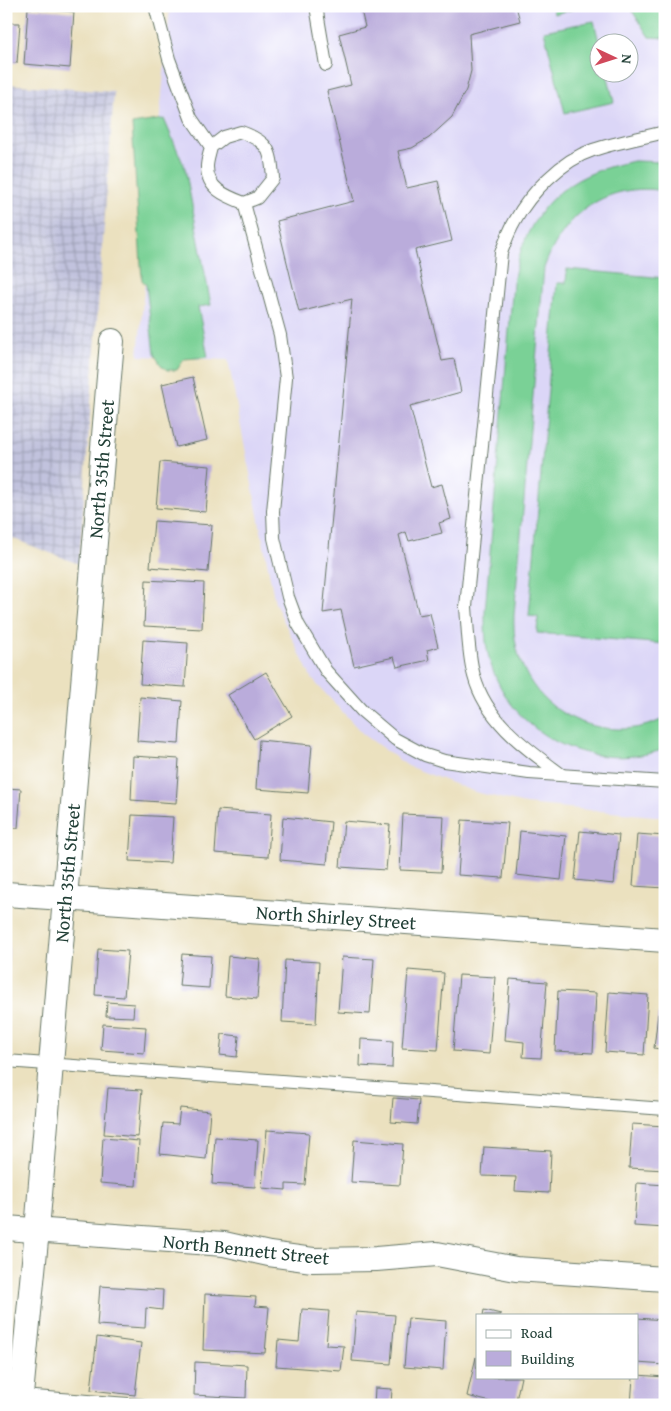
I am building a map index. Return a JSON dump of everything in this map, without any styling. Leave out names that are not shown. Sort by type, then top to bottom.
[{"type":"street","name":"North 35th Street","points":[[21,1400],[112,341]]},
{"type":"street","name":"North Shirley Street","points":[[6,894],[665,940]]},
{"type":"street","name":"North Bennett Street","points":[[6,1228],[224,1244],[269,1254],[313,1260],[376,1259],[437,1254],[516,1269],[665,1279]]},
{"type":"lane","points":[[155,6],[169,59],[191,118],[211,147]]},
{"type":"lane","points":[[316,6],[326,65]]},
{"type":"lane","points":[[242,132],[258,138],[271,155],[273,178],[256,198],[244,203],[224,196],[212,184],[207,167],[211,147],[224,137],[242,132]]},
{"type":"lane","points":[[562,775],[509,734],[485,704],[474,676],[469,642],[466,607],[501,253],[514,221],[528,199],[550,177],[569,163],[592,150],[665,132]]},
{"type":"lane","points":[[244,203],[280,335],[286,378],[273,511],[274,538],[288,597],[298,624],[326,670],[362,711],[395,739],[411,748],[444,761],[529,773],[665,782]]},
{"type":"lane","points":[[6,1061],[665,1109]]},
{"type":"lane","points":[[21,1400],[142,1405]]},
{"type":"shaded area","points":[[170,6],[665,6],[665,817],[525,804],[475,792],[408,766],[363,734],[312,679],[275,603],[228,360],[138,356]]},
{"type":"shaded area","points":[[6,84],[114,92],[79,564],[6,536]]},
{"type":"green space","points":[[552,6],[585,6],[554,14]]},
{"type":"green space","points":[[629,6],[665,6],[665,38],[649,37]]},
{"type":"green space","points":[[594,21],[597,32],[588,32],[588,82],[609,82],[614,102],[565,113],[544,31]]},
{"type":"green space","points":[[164,119],[185,168],[211,305],[198,307],[208,357],[184,359],[177,370],[167,370],[161,365],[154,354],[146,285],[142,280],[132,124]]},
{"type":"green space","points":[[634,161],[665,162],[665,191],[644,189],[624,191],[606,197],[590,206],[575,218],[563,232],[552,249],[544,268],[514,615],[516,647],[524,670],[539,693],[554,707],[570,717],[608,728],[627,729],[647,725],[665,718],[665,749],[636,756],[608,756],[581,751],[555,741],[532,726],[513,706],[498,682],[488,654],[485,612],[513,283],[519,258],[527,235],[538,216],[551,200],[568,186],[587,175]]},
{"type":"green space","points":[[567,269],[665,278],[665,644],[537,633],[538,617],[529,616],[557,283],[566,283]]},
{"type":"building","points":[[360,6],[516,6],[520,21],[469,34],[471,71],[466,90],[452,117],[429,138],[412,148],[398,151],[407,188],[438,181],[452,241],[415,250],[442,361],[454,359],[461,392],[410,406],[431,487],[442,484],[451,519],[439,523],[442,533],[409,541],[406,532],[399,535],[419,615],[430,613],[438,647],[427,650],[429,660],[397,667],[394,657],[354,666],[341,610],[323,613],[352,299],[299,312],[277,221],[354,201],[327,91],[351,85],[339,34],[365,27]]},
{"type":"building","points":[[28,8],[74,12],[70,68],[24,64]]},
{"type":"building","points":[[6,23],[20,23],[17,63],[6,62]]},
{"type":"building","points":[[193,377],[207,440],[176,447],[162,384]]},
{"type":"building","points":[[160,462],[210,466],[206,512],[156,508]]},
{"type":"building","points":[[154,521],[212,525],[208,572],[150,567]]},
{"type":"building","points":[[146,580],[204,583],[202,629],[144,626]]},
{"type":"building","points":[[143,640],[188,643],[185,687],[140,684]]},
{"type":"building","points":[[266,672],[292,716],[254,739],[228,695]]},
{"type":"building","points":[[140,697],[182,701],[179,744],[137,741]]},
{"type":"building","points":[[259,740],[312,745],[308,793],[256,789]]},
{"type":"building","points":[[133,756],[179,759],[176,803],[131,800]]},
{"type":"building","points":[[6,788],[21,789],[18,828],[6,827]]},
{"type":"building","points":[[218,810],[271,814],[268,857],[215,853]]},
{"type":"building","points":[[403,814],[444,816],[441,872],[400,870]]},
{"type":"building","points":[[132,815],[173,817],[170,863],[129,861]]},
{"type":"building","points":[[283,817],[331,822],[327,864],[280,860]]},
{"type":"building","points":[[462,820],[508,823],[503,878],[458,875]]},
{"type":"building","points":[[344,821],[390,825],[386,870],[340,867]]},
{"type":"building","points":[[520,831],[566,836],[561,880],[516,875]]},
{"type":"building","points":[[580,831],[619,835],[614,884],[575,880]]},
{"type":"building","points":[[637,834],[665,836],[665,888],[633,886]]},
{"type":"building","points":[[6,942],[9,942],[8,964],[6,964]]},
{"type":"building","points":[[98,949],[128,951],[124,997],[95,995]]},
{"type":"building","points":[[182,954],[211,956],[209,988],[179,986]]},
{"type":"building","points":[[228,956],[260,959],[257,999],[225,996]]},
{"type":"building","points":[[342,957],[374,959],[370,1014],[338,1012]]},
{"type":"building","points":[[285,960],[319,962],[316,1024],[282,1022]]},
{"type":"building","points":[[408,970],[444,973],[438,1050],[402,1048]]},
{"type":"building","points":[[459,975],[495,977],[489,1054],[453,1051]]},
{"type":"building","points":[[510,979],[547,982],[541,1058],[523,1057],[524,1042],[505,1040]]},
{"type":"building","points":[[558,991],[596,993],[593,1053],[555,1051]]},
{"type":"building","points":[[609,992],[648,995],[644,1055],[605,1052]]},
{"type":"building","points":[[107,1002],[134,1004],[133,1017],[106,1016]]},
{"type":"building","points":[[658,1014],[665,1015],[665,1050],[654,1048]]},
{"type":"building","points":[[103,1024],[146,1027],[144,1053],[101,1050]]},
{"type":"building","points":[[222,1034],[239,1036],[237,1057],[220,1055]]},
{"type":"building","points":[[361,1039],[393,1041],[392,1068],[360,1066]]},
{"type":"building","points":[[108,1088],[142,1090],[138,1137],[104,1134]]},
{"type":"building","points":[[393,1098],[419,1100],[417,1124],[391,1122]]},
{"type":"building","points":[[180,1108],[210,1111],[206,1159],[160,1154],[163,1123],[178,1124]]},
{"type":"building","points":[[632,1124],[665,1126],[665,1170],[629,1168]]},
{"type":"building","points":[[267,1130],[309,1133],[305,1185],[286,1184],[286,1190],[262,1188]]},
{"type":"building","points":[[215,1137],[258,1140],[255,1187],[212,1184]]},
{"type":"building","points":[[103,1138],[139,1141],[136,1186],[100,1183]]},
{"type":"building","points":[[354,1140],[403,1144],[400,1185],[351,1182]]},
{"type":"building","points":[[484,1147],[551,1151],[549,1193],[515,1191],[516,1177],[482,1176]]},
{"type":"building","points":[[637,1183],[665,1185],[665,1228],[634,1226]]},
{"type":"building","points":[[100,1286],[163,1290],[162,1310],[146,1308],[145,1328],[97,1325]]},
{"type":"building","points":[[205,1294],[256,1297],[255,1306],[269,1307],[265,1353],[203,1350]]},
{"type":"building","points":[[302,1309],[329,1311],[326,1345],[344,1346],[341,1371],[276,1366],[278,1340],[299,1342]]},
{"type":"building","points":[[484,1310],[501,1314],[483,1314]]},
{"type":"building","points":[[356,1312],[395,1315],[391,1364],[352,1361]]},
{"type":"building","points":[[408,1318],[446,1321],[443,1370],[404,1367]]},
{"type":"building","points":[[638,1318],[665,1320],[665,1365],[638,1363]]},
{"type":"building","points":[[97,1337],[141,1343],[135,1395],[91,1390]]},
{"type":"building","points":[[476,1357],[476,1378],[521,1378],[515,1405],[503,1405],[467,1396]]},
{"type":"building","points":[[195,1362],[247,1365],[246,1398],[194,1395]]},
{"type":"building","points":[[638,1375],[665,1377],[665,1405],[631,1405],[633,1378],[638,1378]]},
{"type":"building","points":[[375,1388],[392,1389],[391,1405],[374,1405]]}]
